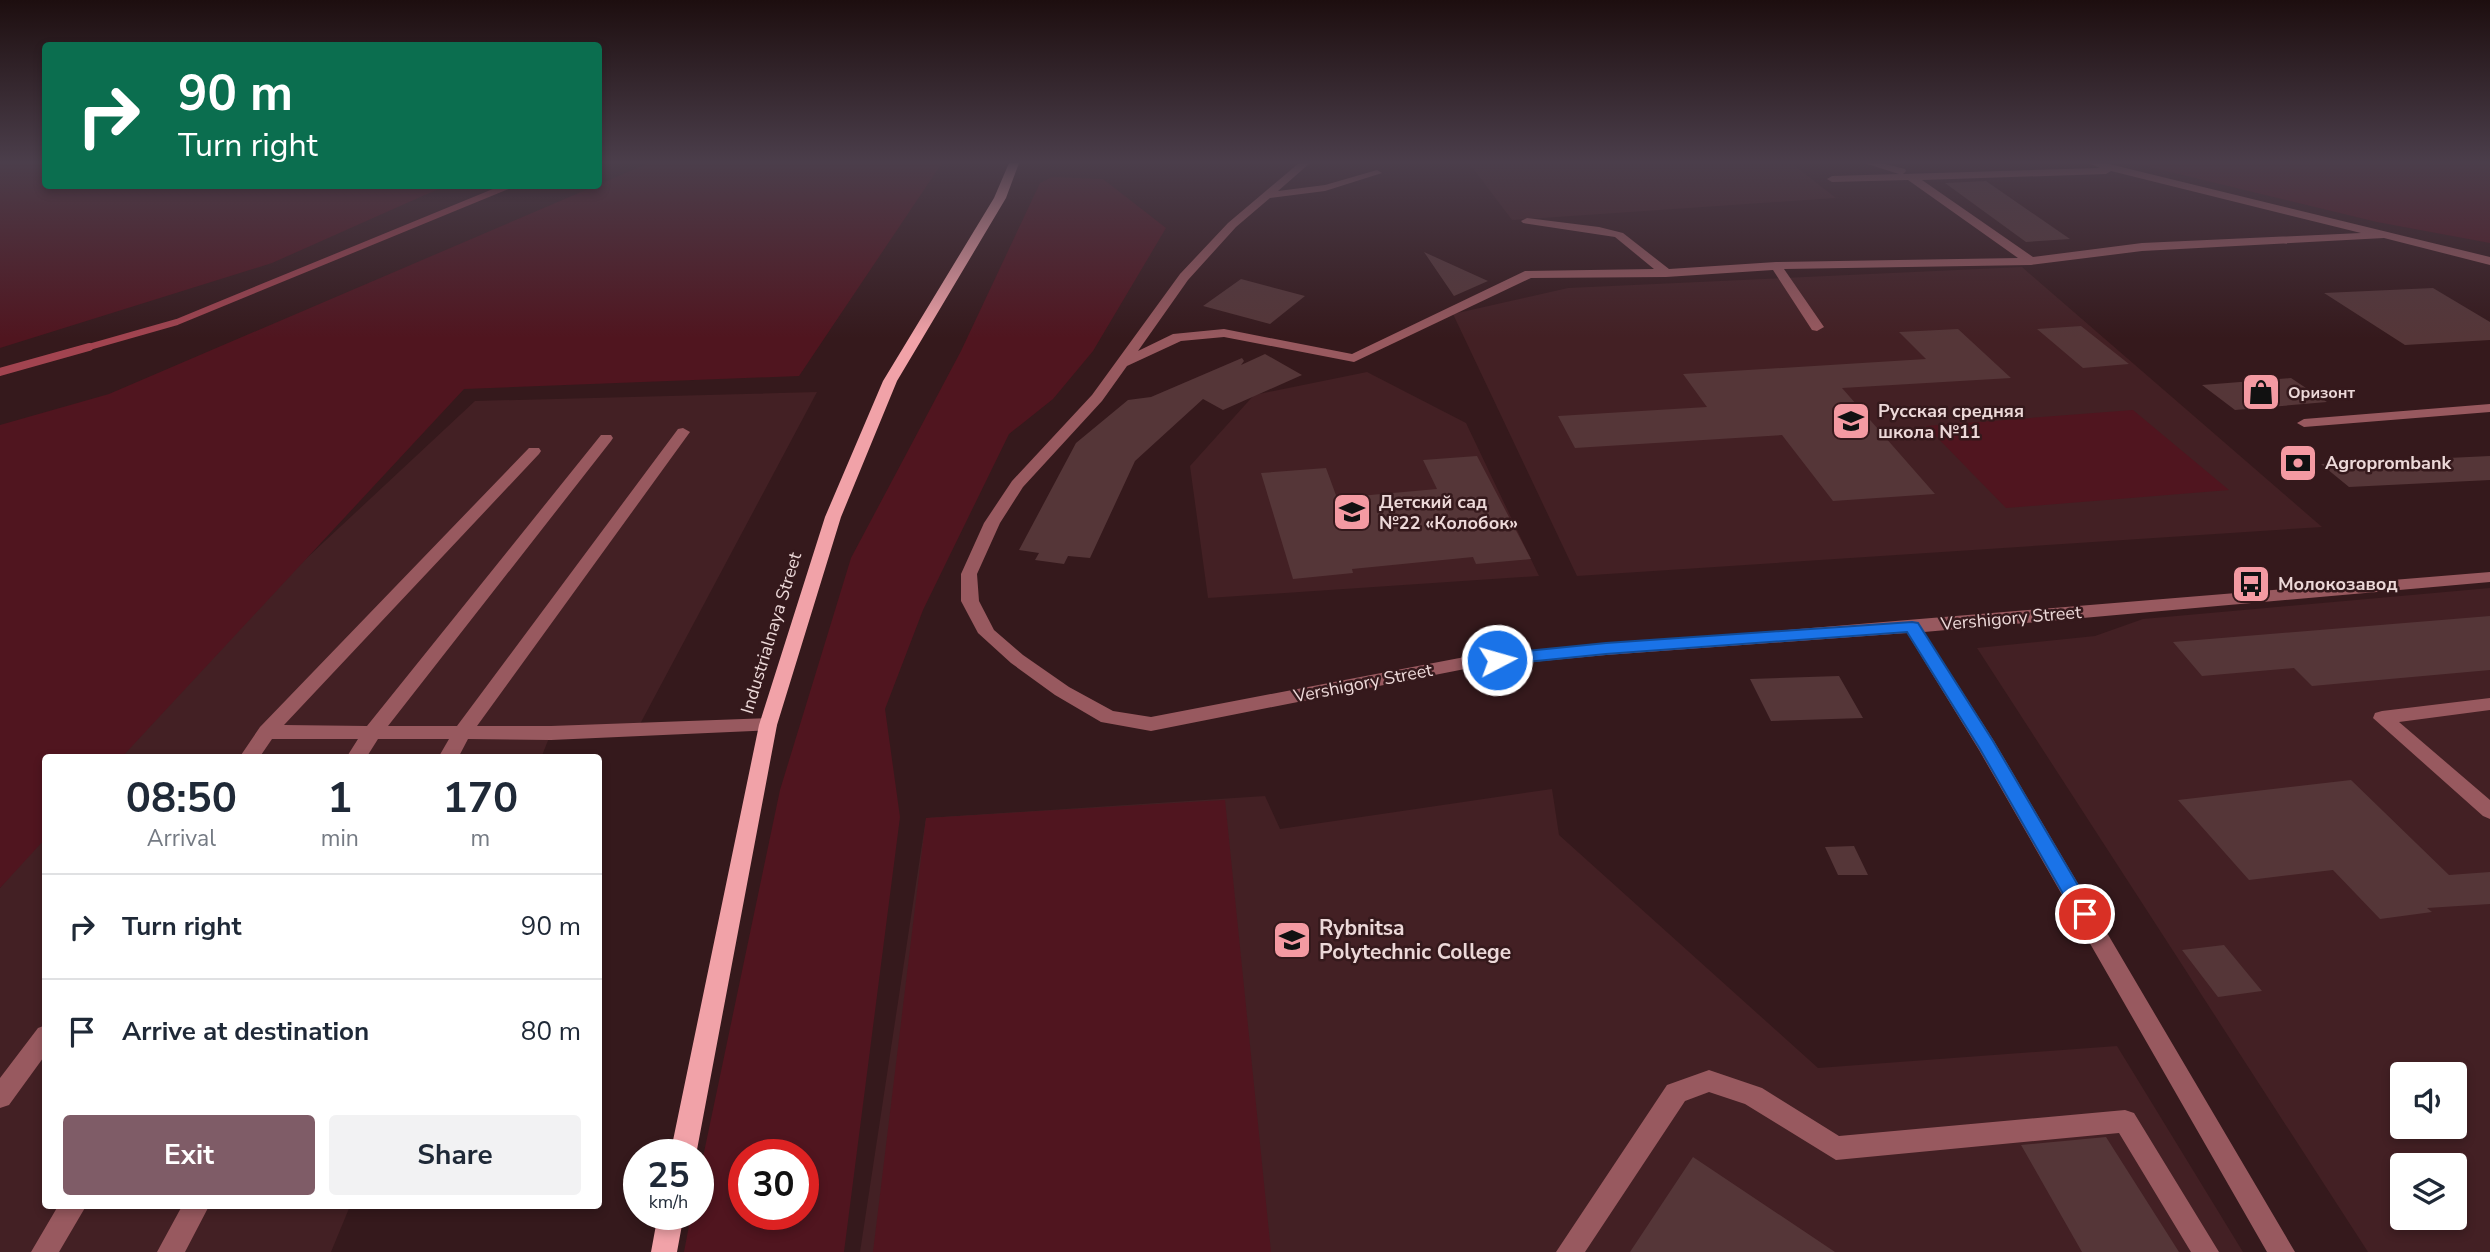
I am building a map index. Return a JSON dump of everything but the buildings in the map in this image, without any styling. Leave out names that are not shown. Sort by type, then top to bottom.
[{"type":"main road","name":"Industrialnaya Street","points":[[686,1139],[768,725],[833,516],[890,381],[986,221]]},
{"type":"main road","points":[[664,1252],[668,1230]]},
{"type":"street","name":"Vershigory Street","points":[[1237,221],[1184,277],[1097,398],[1017,484],[992,523],[969,574],[970,601],[986,633],[1062,691],[1108,717],[1151,724],[1470,662],[1606,649],[1912,627],[2490,576]]},
{"type":"street","points":[[1530,221],[1619,235],[1666,273]]},
{"type":"street","points":[[1977,221],[2031,261]]},
{"type":"street","points":[[2329,221],[2490,261]]},
{"type":"street","points":[[1121,364],[1178,337],[1224,333],[1354,358],[1528,274],[1666,273],[1776,266],[2031,261],[2141,247],[2384,235]]},
{"type":"street","points":[[1776,266],[1817,327]]},
{"type":"street","points":[[2304,423],[2490,408]]},
{"type":"street","points":[[450,754],[462,733],[683,432]]},
{"type":"street","points":[[359,754],[372,733],[606,438]]},
{"type":"street","points":[[252,754],[267,732],[534,451]]},
{"type":"street","points":[[1912,627],[1987,746],[2281,1252]]},
{"type":"street","points":[[2490,704],[2382,718],[2490,811]]},
{"type":"street","points":[[267,732],[551,733],[768,725]]},
{"type":"street","points":[[0,1097],[42,1040]]},
{"type":"street","points":[[1569,1252],[1676,1093],[1709,1081],[1753,1096],[1836,1148],[2125,1121],[2206,1252]]},
{"type":"street","points":[[44,1252],[71,1209]]},
{"type":"street","points":[[170,1252],[194,1209]]},
{"type":"shaded area","points":[[0,221],[365,221],[272,263],[0,348]]},
{"type":"shaded area","points":[[512,221],[903,221],[799,376],[464,389],[125,754],[42,754],[42,842],[0,888],[0,425],[109,394]]},
{"type":"shaded area","points":[[1022,221],[1158,221],[1166,228],[1093,351],[1053,399],[1009,434],[923,610],[885,709],[900,817],[844,1252],[684,1252],[688,1230],[714,1230],[714,1139],[707,1139],[780,790],[851,558],[961,351]]},
{"type":"shaded area","points":[[2375,221],[2490,221],[2490,243]]},
{"type":"shaded area","name":"Русская средняя школа №11","points":[[2022,267],[2322,527],[1577,576],[1453,314],[1568,288]]},
{"type":"shaded area","name":"Детский сад №22 «Колобок»","points":[[1367,372],[1466,423],[1539,576],[1208,598],[1190,466],[1254,395]]},
{"type":"shaded area","points":[[817,392],[639,726],[551,733],[543,754],[108,754],[144,710],[475,401]]},
{"type":"shaded area","points":[[2133,410],[2229,490],[2006,508],[1926,426]]},
{"type":"shaded area","points":[[2490,588],[2490,1252],[2368,1252],[1977,648],[2095,636],[2143,619]]},
{"type":"shaded area","name":"Rybnitsa Polytechnic College","points":[[1552,789],[1559,835],[1818,1068],[2117,1046],[2243,1252],[860,1252],[926,818],[1265,796],[1280,829]]},
{"type":"shaded area","points":[[1225,800],[1271,1252],[873,1252],[926,818]]},
{"type":"shaded area","points":[[42,836],[42,1209],[349,1209],[331,1252],[0,1252],[0,888]]},
{"type":"waterway","points":[[82,349],[177,322],[422,221]]},
{"type":"waterway","points":[[0,372],[89,347]]},
{"type":"place","name":"Оризонт","points":[[2261,392]]},
{"type":"place","name":"Русская средняя школа №11","points":[[1851,421]]},
{"type":"place","name":"Agroprombank","points":[[2298,463]]},
{"type":"place","name":"Детский сад №22 «Колобок»","points":[[1352,512]]},
{"type":"place","name":"Молокозавод","points":[[2251,584]]},
{"type":"place","name":"Rybnitsa Polytechnic College","points":[[1292,940]]},
{"type":"route","points":[[1497,660],[1606,649],[1912,627],[1987,746],[2085,914]]}]
